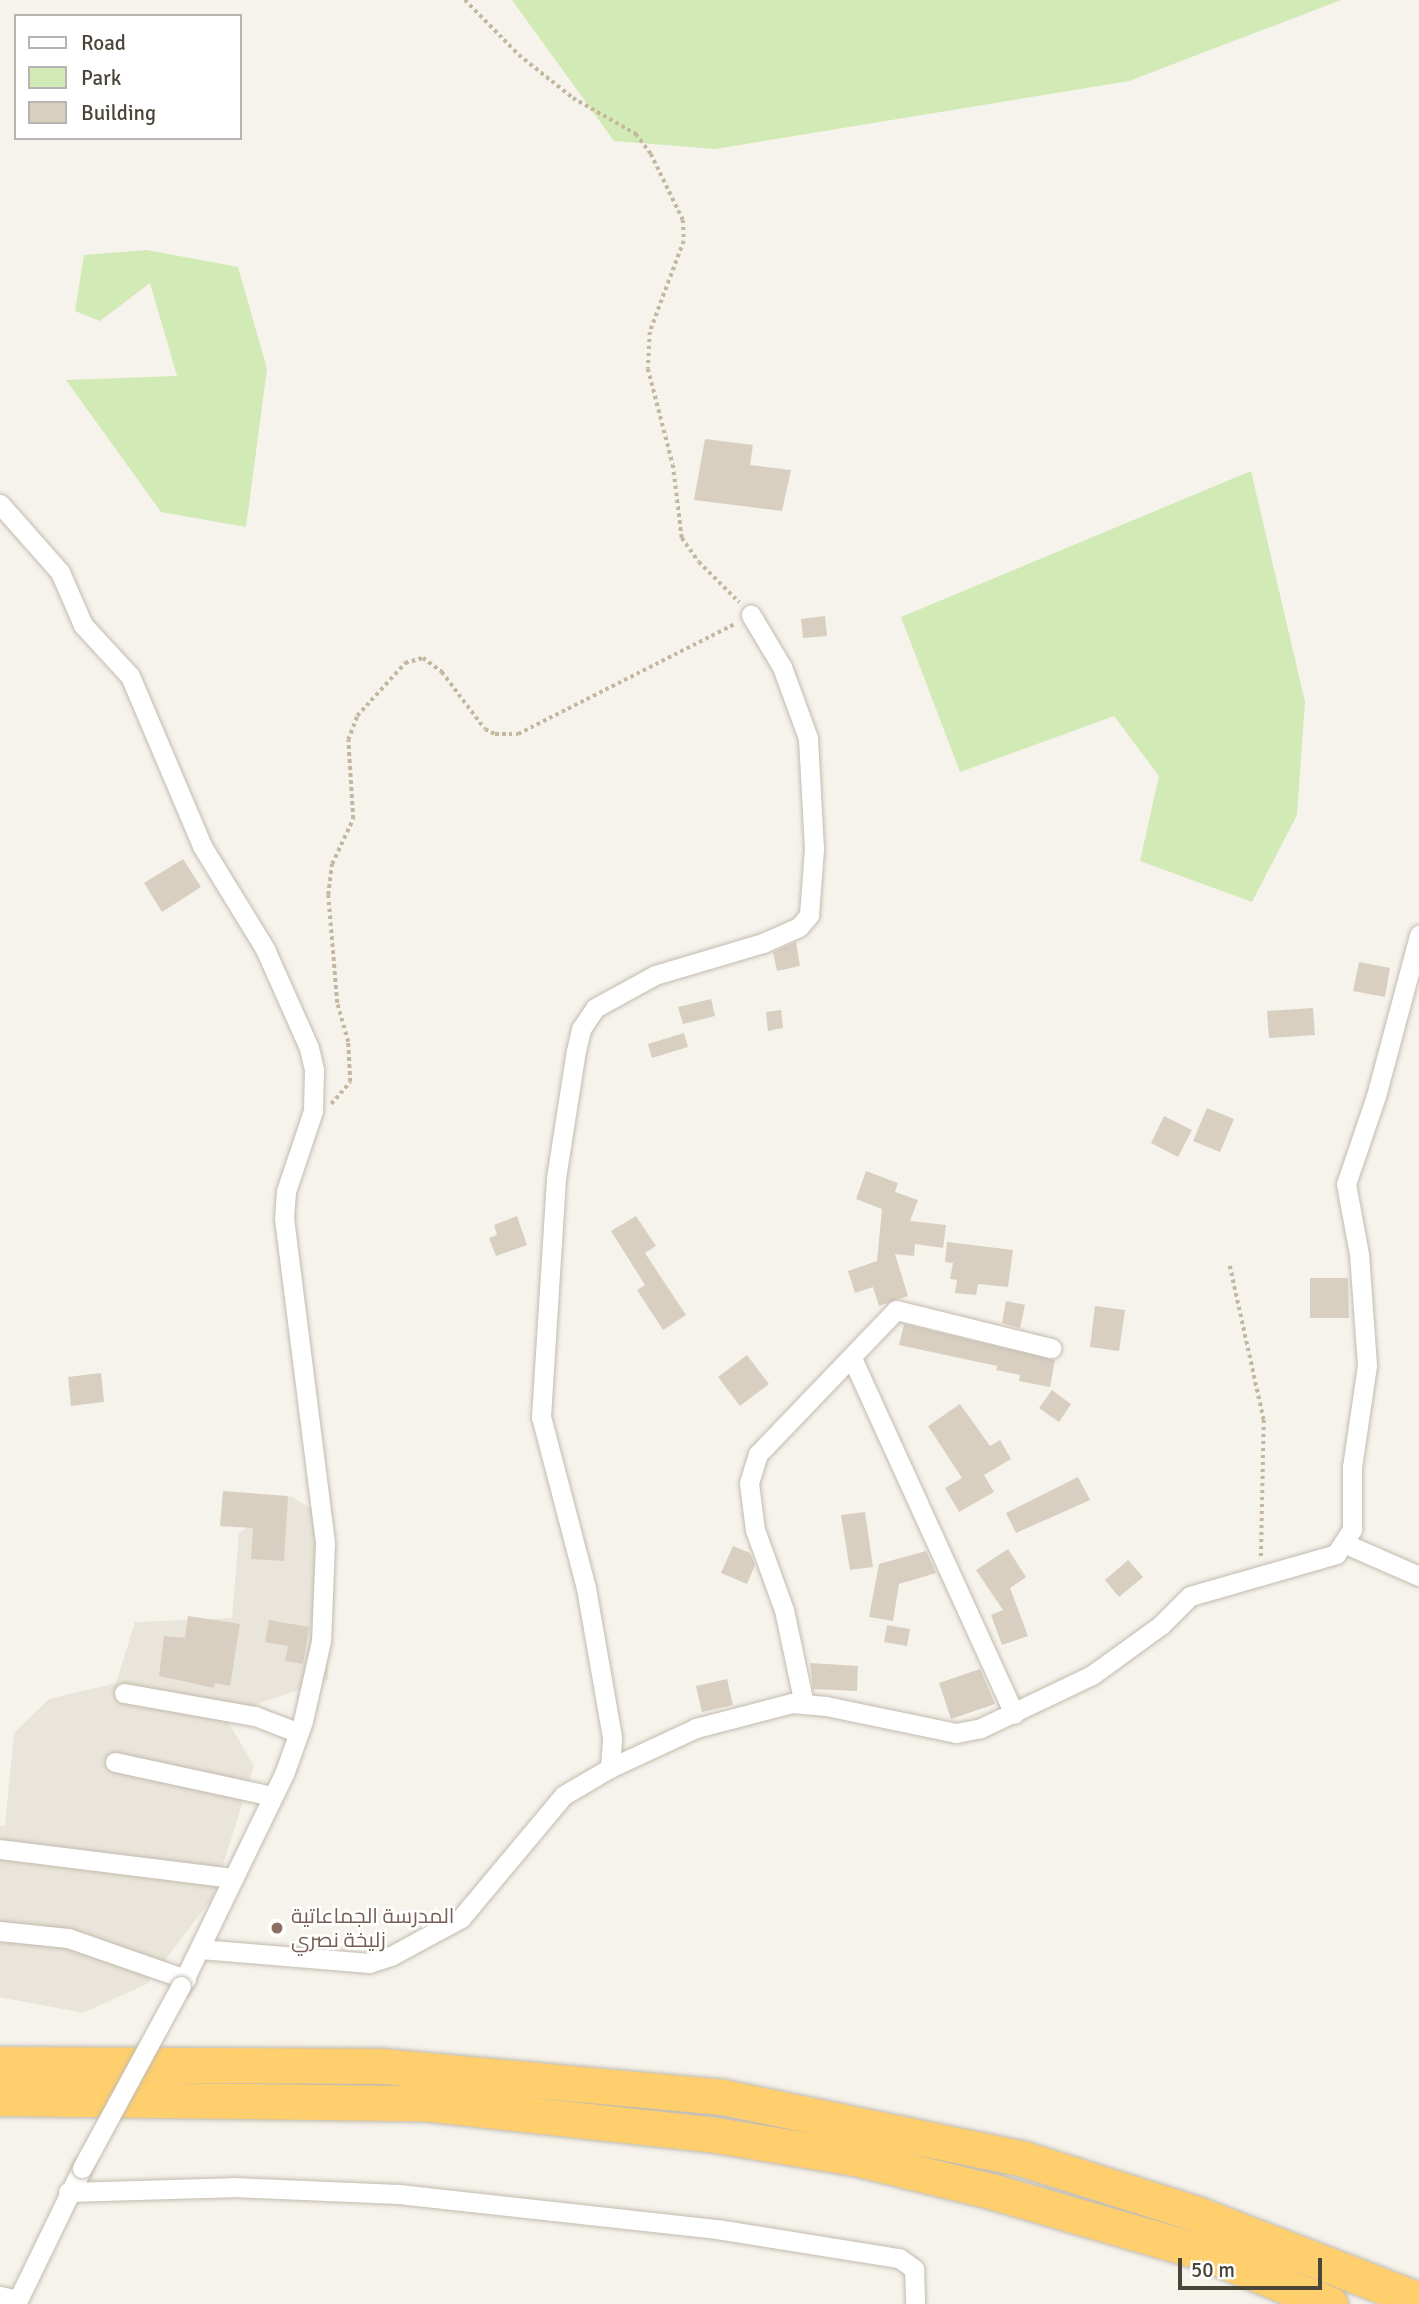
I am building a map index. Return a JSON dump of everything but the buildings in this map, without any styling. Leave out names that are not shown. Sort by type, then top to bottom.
[{"type":"highway","points":[[0,2064],[382,2066],[722,2097],[1024,2159],[1197,2214],[1419,2300]]},
{"type":"highway","points":[[0,2098],[423,2103],[716,2135],[855,2158],[994,2192],[1205,2253],[1330,2304]]},
{"type":"street","points":[[0,504],[60,572],[83,625],[130,676],[202,846],[265,949],[309,1048],[314,1070],[313,1111],[286,1191],[284,1218],[325,1544],[321,1641],[299,1733],[183,1983],[11,2300]]},
{"type":"street","points":[[610,1768],[612,1737],[586,1588],[541,1417],[556,1178],[576,1051],[582,1029],[595,1008],[655,975],[763,943],[799,927],[809,915],[814,849],[808,738],[782,667],[751,615]]},
{"type":"street","points":[[200,1949],[369,1963],[391,1956],[461,1918],[565,1795],[610,1768],[696,1728],[792,1703],[956,1733],[1014,1714],[1092,1675],[1150,1634],[1190,1596],[1336,1554],[1346,1544],[1352,1529],[1352,1467],[1367,1365],[1359,1254],[1346,1184],[1376,1096],[1419,935]]},
{"type":"street","points":[[804,1704],[784,1610],[755,1530],[749,1483],[758,1454],[852,1358],[886,1318],[903,1310],[946,1325],[1051,1348]]},
{"type":"street","points":[[852,1358],[1014,1714]]},
{"type":"street","points":[[1346,1544],[1419,1576]]},
{"type":"street","points":[[124,1693],[255,1716],[299,1733]]},
{"type":"street","points":[[115,1762],[272,1796]]},
{"type":"street","points":[[0,1849],[233,1878]]},
{"type":"street","points":[[0,1931],[68,1938],[183,1983]]},
{"type":"street","points":[[68,2192],[232,2187],[399,2194],[717,2229],[899,2258],[914,2269],[915,2304]]},
{"type":"path","points":[[313,1111],[337,1099],[351,1082],[348,1042],[337,1003],[328,895],[332,864],[353,819],[348,740],[351,726],[367,705],[405,663],[423,658],[442,672],[485,729],[495,734],[518,734],[751,615],[682,538],[673,465],[651,387],[646,350],[663,288],[684,241],[683,220],[636,134],[573,98],[519,55],[466,0]]},
{"type":"path","points":[[1230,1266],[1264,1420],[1260,1575]]},
{"type":"shaded area","points":[[290,1496],[331,1520],[328,1680],[260,1703],[227,1720],[254,1766],[213,1897],[147,1984],[83,2013],[0,1997],[0,1826],[5,1826],[14,1733],[49,1699],[116,1683],[135,1622],[232,1618],[239,1533]]},
{"type":"green space","points":[[512,0],[1341,0],[1129,81],[715,149],[614,141]]},
{"type":"green space","points":[[147,250],[238,267],[267,369],[246,527],[161,512],[66,380],[177,376],[150,283],[100,321],[75,311],[84,255]]},
{"type":"green space","points":[[1251,471],[1305,702],[1297,815],[1252,902],[1140,861],[1159,776],[1114,716],[960,772],[901,617]]},
{"type":"place","name":"المدرسة الجماعاتية زليخة نصري","points":[[277,1928]]}]
